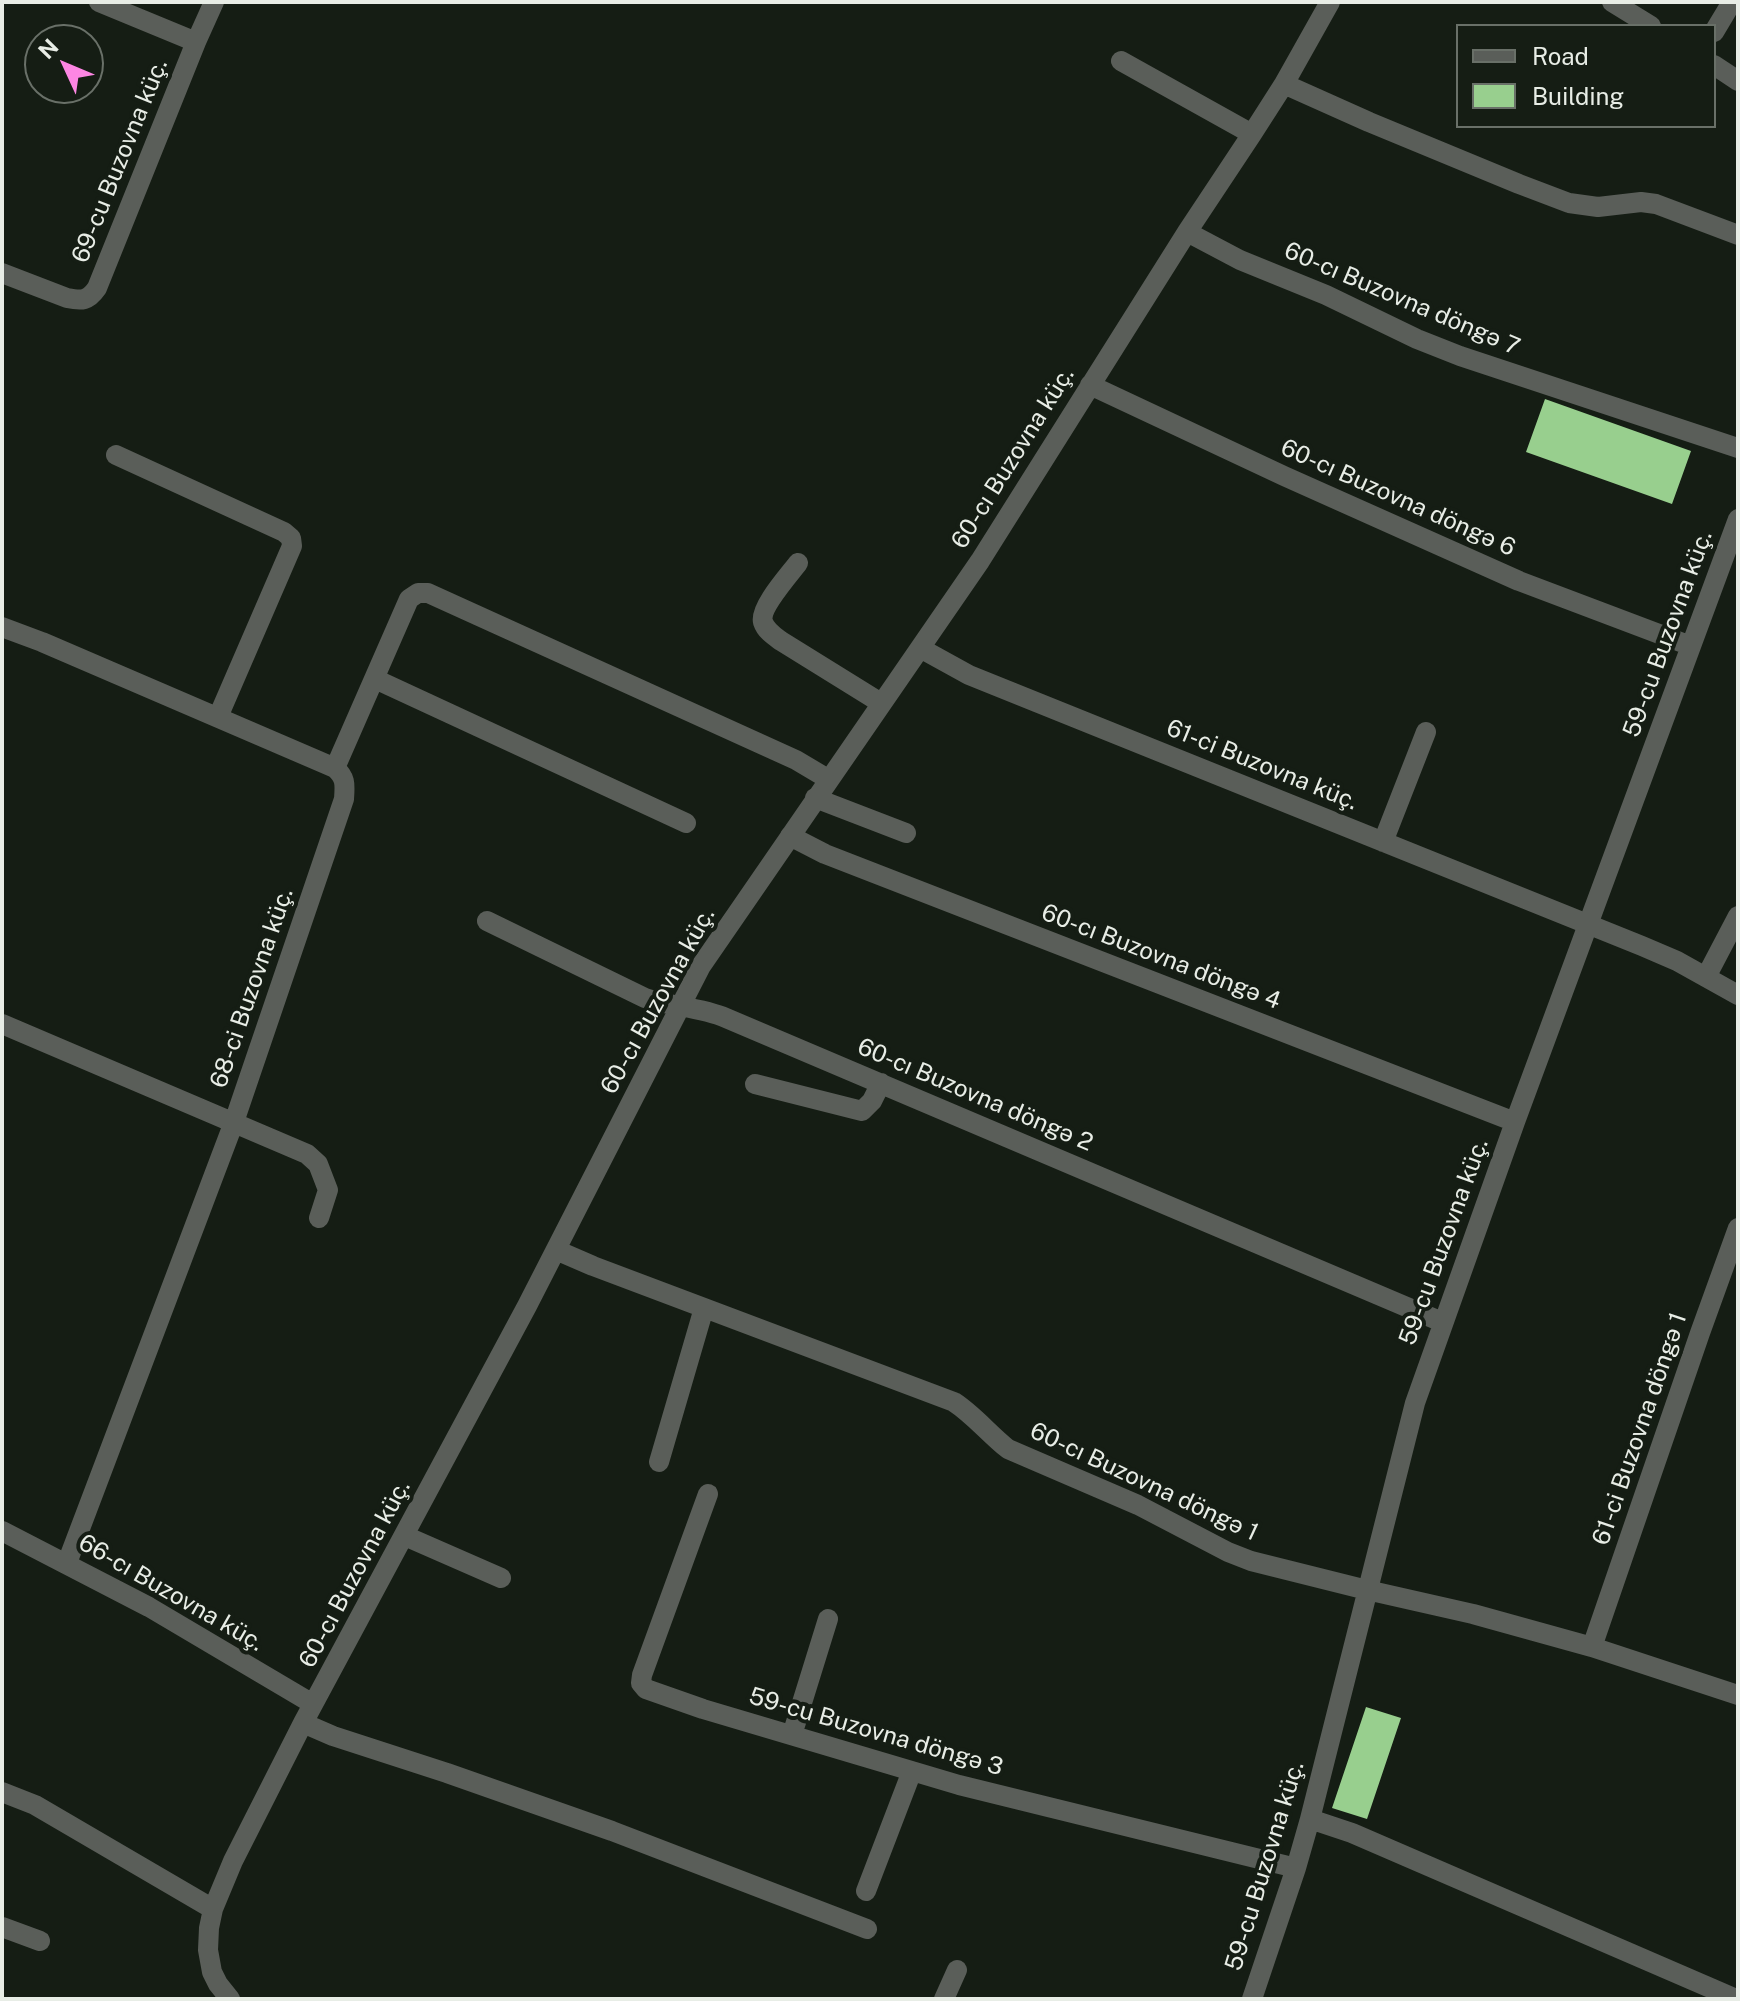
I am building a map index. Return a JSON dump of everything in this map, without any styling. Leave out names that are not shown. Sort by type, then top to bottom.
[{"type":"street","points":[[99,2],[196,42]]},
{"type":"street","name":"69-cu Buzovna küç.","points":[[2,273],[67,298],[79,300],[91,297],[214,2]]},
{"type":"street","name":"60-cı Buzovna küç.","points":[[230,1999],[212,1972],[208,1950],[213,1909],[233,1861],[313,1704],[556,1250],[701,966],[980,561],[1284,84],[1330,2]]},
{"type":"street","points":[[1612,2],[1648,24]]},
{"type":"street","points":[[1716,29],[1732,2]]},
{"type":"street","points":[[1121,61],[1252,134]]},
{"type":"street","points":[[1716,66],[1738,81]]},
{"type":"street","points":[[1284,84],[1569,203],[1598,207],[1641,202],[1656,204],[1738,235]]},
{"type":"street","name":"60-cı Buzovna döngə 7","points":[[1187,232],[1240,260],[1460,356],[1738,448]]},
{"type":"street","name":"60-cı Buzovna döngə 6","points":[[1090,385],[1519,581],[1691,646]]},
{"type":"street","points":[[116,455],[284,532],[291,538],[292,546],[218,717]]},
{"type":"street","name":"59-cu Buzovna küç.","points":[[1252,1999],[1310,1819],[1415,1403],[1515,1122],[1738,519]]},
{"type":"street","points":[[798,563],[763,612],[763,623],[781,641],[881,703]]},
{"type":"street","points":[[2,627],[335,768],[409,599],[418,593],[428,593],[796,760],[828,779]]},
{"type":"street","name":"61-ci Buzovna küç.","points":[[920,648],[969,675],[1677,961],[1738,995]]},
{"type":"street","points":[[375,679],[686,823]]},
{"type":"street","points":[[1383,842],[1426,732]]},
{"type":"street","name":"68-ci Buzovna küç.","points":[[67,1563],[234,1122],[344,799],[343,776],[335,768]]},
{"type":"street","points":[[815,798],[906,833]]},
{"type":"street","name":"60-cı Buzovna döngə 4","points":[[790,836],[825,854],[1515,1122]]},
{"type":"street","points":[[1706,977],[1738,916]]},
{"type":"street","name":"60-cı Buzovna döngə 2","points":[[487,921],[645,998],[712,1012],[1442,1322]]},
{"type":"street","points":[[2,1024],[307,1154],[318,1164],[328,1190],[319,1218]]},
{"type":"street","points":[[755,1084],[862,1111],[872,1101],[881,1083]]},
{"type":"street","name":"61-ci Buzovna döngə 1","points":[[1592,1647],[1731,1268],[1738,1228]]},
{"type":"street","name":"60-cı Buzovna döngə 1","points":[[556,1250],[954,1402],[968,1411],[1008,1449],[1138,1505],[1251,1561],[1473,1614],[1592,1647],[1738,1695]]},
{"type":"street","points":[[659,1462],[704,1308]]},
{"type":"street","name":"59-cu Buzovna döngə 3","points":[[708,1494],[642,1675],[641,1683],[646,1689],[703,1709],[959,1785],[1296,1868]]},
{"type":"street","name":"66-cı Buzovna küç.","points":[[2,1531],[149,1607],[313,1704]]},
{"type":"street","points":[[405,1536],[501,1578]]},
{"type":"street","points":[[792,1735],[828,1619]]},
{"type":"street","points":[[303,1723],[612,1831],[867,1929]]},
{"type":"street","points":[[866,1891],[912,1771]]},
{"type":"street","points":[[2,1792],[35,1805],[213,1909]]},
{"type":"street","points":[[1310,1819],[1352,1833],[1736,1999]]},
{"type":"street","points":[[2,1927],[40,1941]]},
{"type":"street","points":[[944,1999],[957,1970]]},
{"type":"building","points":[[1545,399],[1691,451],[1672,504],[1526,452]]},
{"type":"building","points":[[1366,1707],[1401,1718],[1367,1819],[1332,1808]]}]
